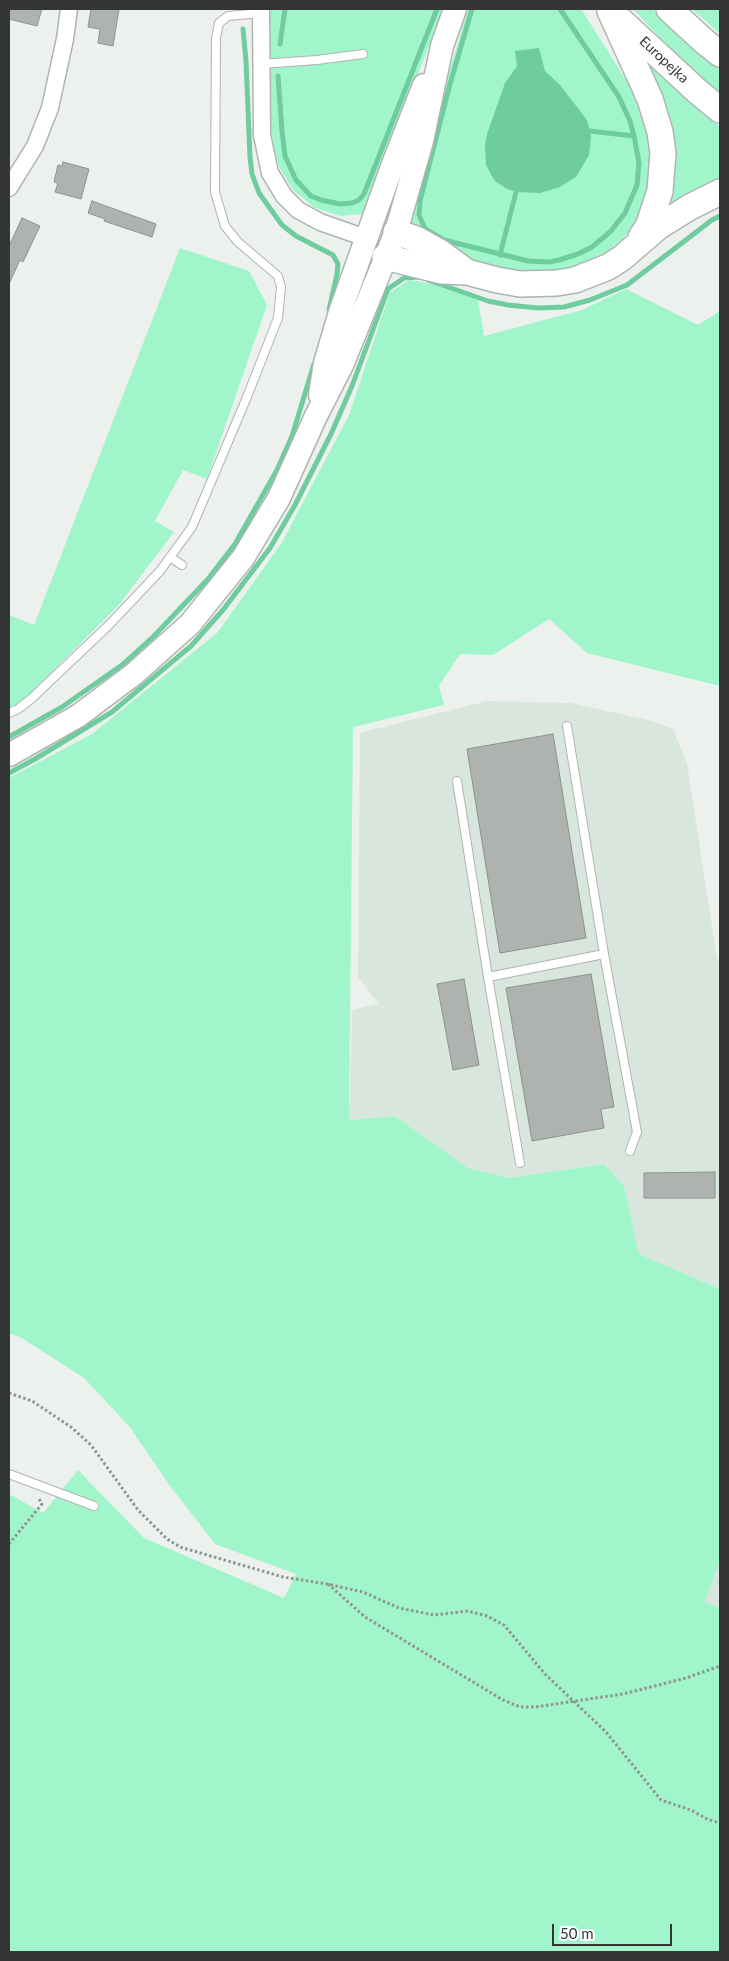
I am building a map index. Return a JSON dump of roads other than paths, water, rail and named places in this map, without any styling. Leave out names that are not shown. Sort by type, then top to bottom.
[{"type":"main road","points":[[669,9],[720,54]]},
{"type":"main road","points":[[609,10],[650,99],[660,132],[663,153],[658,200],[648,227],[635,246]]},
{"type":"main road","name":"Europejka","points":[[609,10],[720,110]]},
{"type":"main road","points":[[385,257],[442,270],[467,272],[520,284],[557,283],[583,277],[608,267],[666,222],[720,192]]},
{"type":"main road","points":[[396,232],[416,239],[442,252],[467,272]]},
{"type":"street","points":[[9,188],[35,146],[50,108],[65,39],[69,9]]},
{"type":"street","points":[[316,416],[325,363],[340,312],[415,105],[442,46],[455,9]]},
{"type":"street","points":[[261,11],[262,135],[270,173],[284,196],[298,210],[320,222],[366,238]]},
{"type":"street","points":[[9,755],[78,716],[134,674],[190,624],[247,551],[279,498],[316,416],[342,365],[396,232],[422,141],[442,46]]},
{"type":"street","points":[[366,238],[373,232],[380,230],[396,232]]},
{"type":"street","points":[[366,238],[368,246],[372,251],[378,256],[385,257]]},
{"type":"lane","points":[[9,712],[18,709],[32,699],[102,632],[160,571],[192,527],[278,318],[282,287],[278,276],[270,267],[238,242],[225,226],[215,192],[216,38],[219,23],[228,16],[261,11]]},
{"type":"lane","points":[[261,64],[363,54]]},
{"type":"lane","points":[[170,557],[182,565]]},
{"type":"lane","points":[[567,726],[604,954],[637,1132],[630,1151]]},
{"type":"lane","points":[[457,781],[520,1163]]},
{"type":"lane","points":[[488,977],[604,954]]},
{"type":"lane","points":[[9,1474],[94,1506]]},
{"type":"waterway","points":[[280,44],[285,9]]},
{"type":"waterway","points":[[278,76],[285,156],[296,180],[311,196],[340,204],[352,203],[359,200],[364,194],[437,9]]},
{"type":"waterway","points":[[472,9],[450,84],[420,201],[419,215],[425,229],[444,240],[528,261],[549,262],[559,260],[592,247],[611,231],[625,213],[637,185],[639,163],[634,136],[590,131]]},
{"type":"waterway","points":[[560,9],[619,97],[630,121],[634,136]]},
{"type":"waterway","points":[[243,29],[252,174],[259,193],[282,225],[296,236],[333,255],[338,264],[329,310]]},
{"type":"waterway","points":[[500,255],[516,192]]},
{"type":"waterway","points":[[428,280],[488,301],[508,305],[538,308],[564,307],[590,300],[627,285],[712,220],[720,216]]},
{"type":"waterway","points":[[9,773],[112,712],[191,646],[223,610],[270,548],[295,505],[331,434],[352,386],[388,289],[404,278],[419,277]]},
{"type":"waterway","points":[[9,737],[62,707],[122,665],[154,636],[208,579],[235,544],[277,470],[292,436],[314,364]]}]
